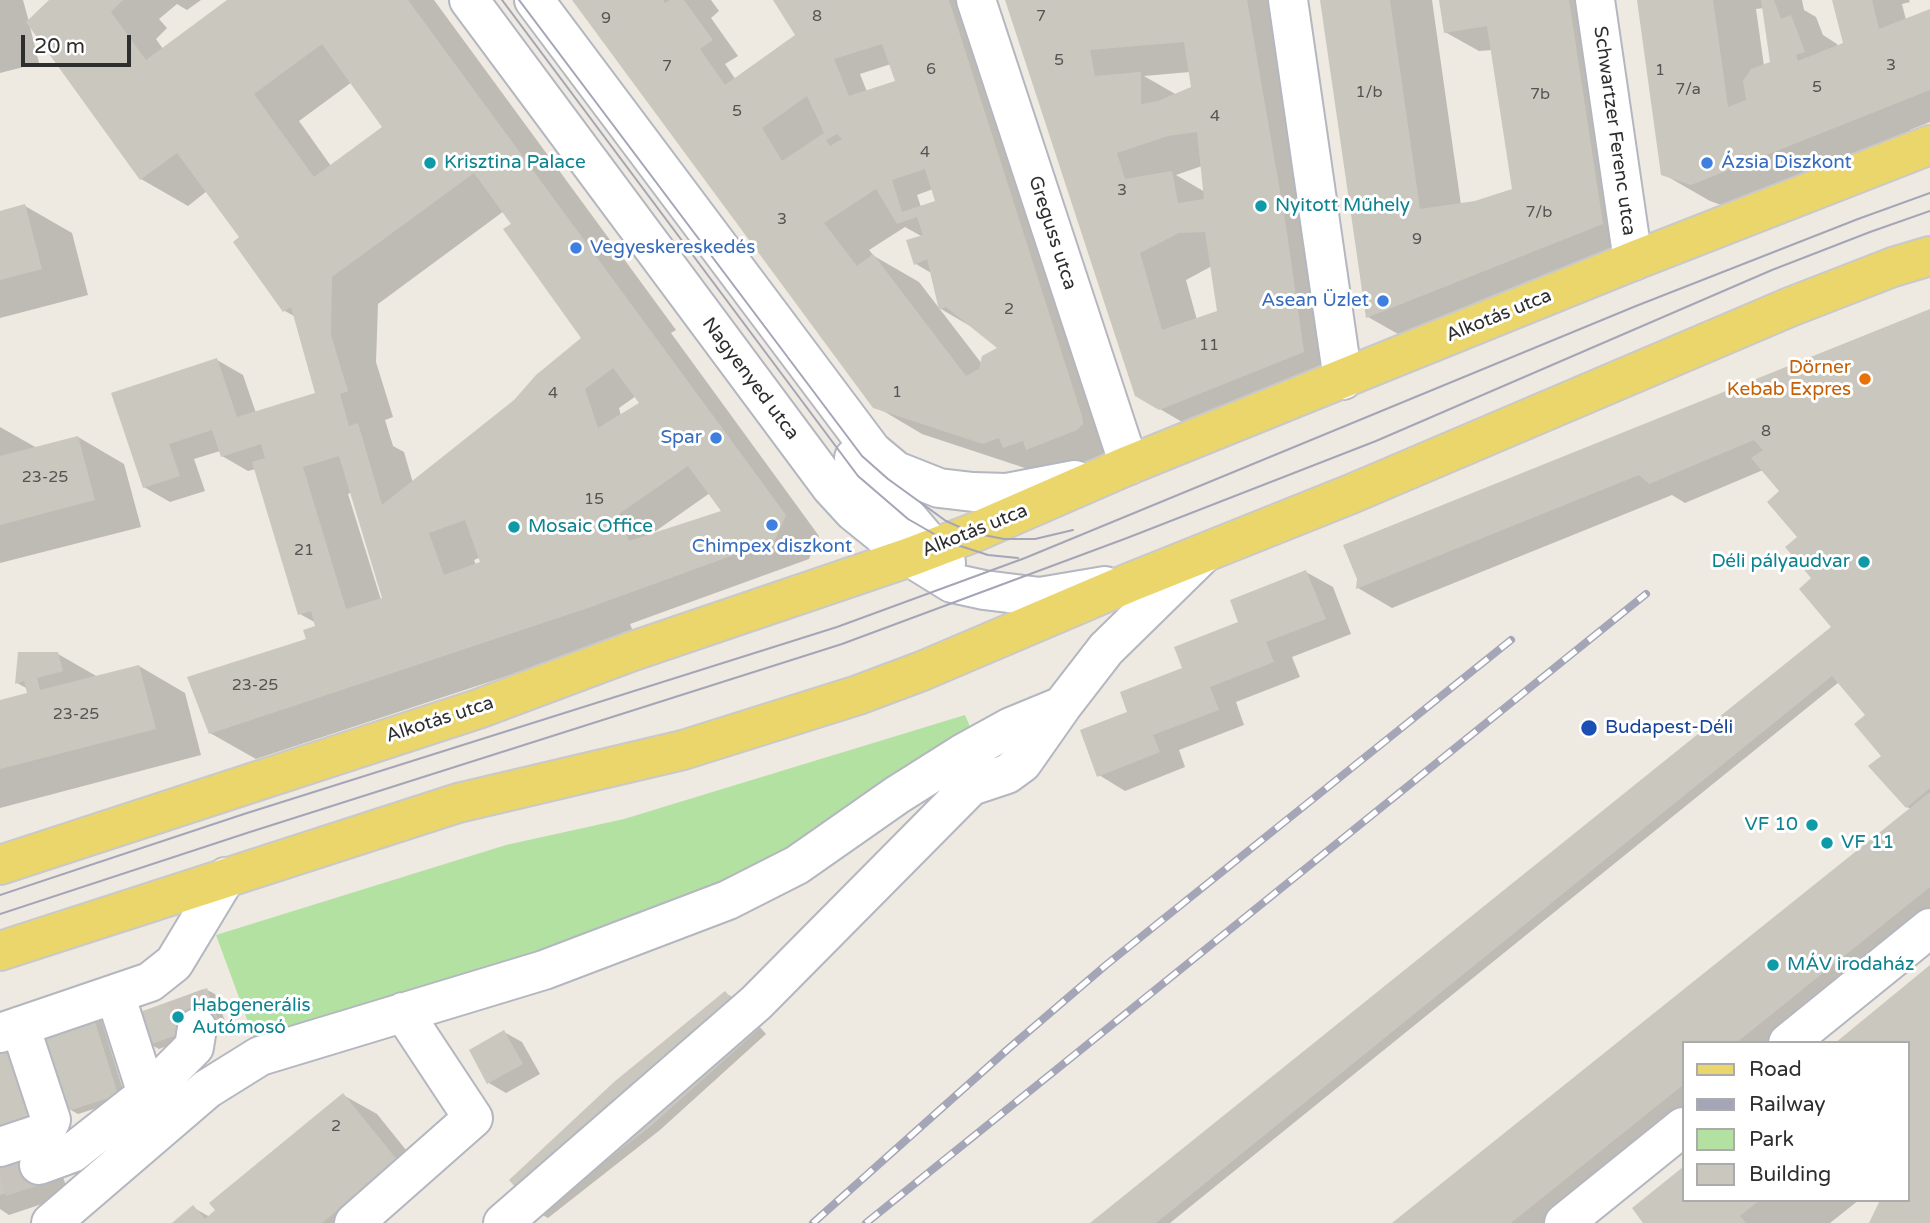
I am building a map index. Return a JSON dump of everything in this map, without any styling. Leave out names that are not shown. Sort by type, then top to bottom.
[{"type":"main road","name":"Alkotás utca","points":[[0,865],[478,709],[633,651],[921,553],[1633,261],[1930,145]]},
{"type":"main road","points":[[0,951],[458,803],[683,750],[819,708],[922,671],[1131,582],[1351,494],[1790,307],[1893,267],[1930,256]]},
{"type":"street","name":"Nagyenyed utca","points":[[468,0],[831,487],[854,512],[921,553],[952,583],[1040,597],[1131,582]]},
{"type":"street","points":[[511,0],[854,458],[881,486],[921,553]]},
{"type":"street","points":[[534,0],[834,402],[872,451],[896,471],[939,488],[1007,493],[1122,469]]},
{"type":"street","name":"Greguss utca","points":[[976,0],[1122,469]]},
{"type":"street","points":[[1289,0],[1343,380]]},
{"type":"street","name":"Schwartzer Ferenc utca","points":[[1595,0],[1633,261]]},
{"type":"street","points":[[503,1223],[756,1003],[971,786],[1007,774],[1022,763],[1062,706],[1122,632],[1207,551]]},
{"type":"street","points":[[51,1223],[207,1088],[260,1056],[544,970],[728,900],[797,865],[897,795],[962,754],[1011,727],[1062,706]]},
{"type":"street","points":[[39,1165],[72,1153],[147,1094],[194,1047],[185,996],[226,877]]},
{"type":"street","points":[[1790,1041],[1930,928]]},
{"type":"street","points":[[0,1147],[44,1132],[51,1120],[10,1030],[150,982],[185,996]]},
{"type":"street","points":[[115,994],[147,1094]]},
{"type":"street","points":[[354,1223],[473,1118],[404,1012]]},
{"type":"street","points":[[1564,1223],[1682,1128]]},
{"type":"green space","points":[[965,715],[971,729],[767,863],[540,955],[254,1038],[216,935],[506,845],[624,819]]},
{"type":"building","points":[[49,0],[123,0],[111,12],[146,60],[227,0],[408,0],[786,515],[775,540],[588,608],[209,734],[187,677],[306,639],[303,630],[315,626],[311,611],[298,615],[252,462],[265,458],[261,444],[221,457],[212,430],[169,444],[180,476],[143,488],[111,393],[217,358],[237,417],[315,393],[291,307],[283,312],[233,242],[239,237],[177,153],[140,180],[26,22]],"holes":[[[322,44],[382,127],[314,177],[254,94]],[[474,173],[511,224],[503,229],[581,338],[536,375],[514,400],[382,505],[358,423],[349,426],[340,394],[348,391],[331,335],[332,277]],[[613,368],[639,403],[598,428],[585,389]],[[339,456],[382,598],[346,609],[303,467]],[[688,466],[721,511],[629,541],[619,514]],[[465,520],[480,562],[444,575],[429,533]]]},
{"type":"building","points":[[572,0],[663,0],[665,3],[670,0],[684,0],[713,40],[700,49],[725,85],[795,35],[773,0],[949,0],[1083,424],[1077,430],[1026,450],[1023,441],[1003,448],[999,438],[983,444],[873,408]],"holes":[[[882,44],[895,81],[849,96],[834,59]],[[807,96],[824,133],[782,161],[762,128]],[[837,134],[842,139],[830,146],[826,140]],[[925,169],[935,201],[902,212],[892,180]],[[876,189],[897,224],[917,217],[923,235],[906,240],[914,265],[927,259],[939,310],[946,307],[997,348],[982,356],[979,369],[966,376],[873,254],[857,266],[824,223]]]},
{"type":"building","points":[[1005,0],[1247,0],[1286,226],[1304,352],[1159,410],[1135,396]],"holes":[[[1184,42],[1191,87],[1158,101],[1141,104],[1141,72],[1095,76],[1090,50]],[[1197,132],[1204,199],[1178,203],[1172,171],[1125,179],[1117,153],[1168,136]],[[1205,232],[1217,311],[1162,330],[1140,253],[1179,233]]]},
{"type":"building","points":[[1320,0],[1390,0],[1420,209],[1475,201],[1512,189],[1487,26],[1444,33],[1439,0],[1569,0],[1603,224],[1366,318]]},
{"type":"building","points":[[1637,0],[1713,0],[1728,107],[1746,100],[1743,81],[1751,69],[1770,62],[1761,0],[1774,0],[1781,19],[1791,15],[1805,52],[1796,55],[1798,61],[1843,43],[1832,0],[1872,0],[1879,29],[1930,9],[1930,90],[1691,185],[1661,175]]},
{"type":"building","points":[[25,204],[42,269],[0,280],[0,211]]},
{"type":"building","name":"Déli pályaudvar","points":[[1930,309],[1930,788],[1906,808],[1868,766],[1881,756],[1854,724],[1865,715],[1832,676],[1156,1223],[1090,1223],[1831,627],[1799,589],[1811,578],[1785,547],[1797,537],[1767,502],[1779,491],[1751,458],[1763,450],[1754,440],[1649,484],[1639,475],[1356,589],[1357,579],[1343,545]]},
{"type":"building","points":[[78,436],[95,500],[0,525],[0,456]]},
{"type":"building","points":[[1306,570],[1326,619],[1266,642],[1274,662],[1210,687],[1219,710],[1153,735],[1160,752],[1097,777],[1080,730],[1127,712],[1120,692],[1182,668],[1174,647],[1238,622],[1230,600]]},
{"type":"building","points":[[18,652],[58,652],[63,671],[37,678],[40,690],[139,665],[156,729],[0,769],[0,700],[27,693],[24,681],[15,684]]},
{"type":"building","name":"MÁV irodaház","points":[[1930,792],[1930,887],[1738,1041],[1682,1041],[1682,1086],[1511,1223],[1392,1223]]},
{"type":"building","points":[[1930,965],[1930,1223],[1869,1223],[1879,1202],[1909,1202],[1909,1041],[1837,1041]]},
{"type":"building","name":"Habgenerális Autómosó","points":[[207,988],[218,1020],[149,1045],[137,1013]]},
{"type":"building","points":[[725,991],[759,1029],[651,1126],[538,1214],[509,1180],[614,1082]]},
{"type":"building","points":[[92,1012],[118,1095],[68,1111],[63,1093],[25,1105],[44,1180],[0,1195],[0,1036]]},
{"type":"building","points":[[504,1030],[523,1064],[487,1084],[469,1050]]},
{"type":"building","points":[[343,1093],[398,1161],[322,1223],[172,1223],[193,1205],[205,1219],[215,1210],[209,1203]]},
{"type":"building","points":[[1682,1168],[1682,1202],[1758,1202],[1740,1216],[1746,1223],[1643,1223],[1632,1208]]},
{"type":"tunnel","points":[[185,996],[197,1028]]},
{"type":"tunnel","points":[[0,1178],[39,1165]]},
{"type":"tram line","points":[[502,0],[858,476],[908,519],[948,542],[988,555],[1018,558]]},
{"type":"tram line","points":[[519,0],[862,456],[888,479],[946,521],[973,533],[1004,539],[1035,539],[1073,530]]},
{"type":"tram line","points":[[0,895],[244,814],[837,627],[1025,558],[1636,306],[1930,193]]},
{"type":"tram line","points":[[0,914],[842,644],[1127,538],[1376,441],[1772,270],[1930,211]]},
{"type":"railway","points":[[866,1223],[1646,594]]},
{"type":"railway","points":[[813,1223],[1106,965],[1511,640]]},
{"type":"place","name":"Krisztina Palace","points":[[430,163]]},
{"type":"place","name":"Ázsia Diszkont","points":[[1707,163]]},
{"type":"place","name":"Nyitott Műhely","points":[[1261,206]]},
{"type":"place","name":"Vegyeskereskedés","points":[[576,248]]},
{"type":"place","name":"Asean Üzlet","points":[[1383,301]]},
{"type":"place","name":"Dörner Kebab Expres","points":[[1865,379]]},
{"type":"place","name":"Spar","points":[[716,438]]},
{"type":"place","name":"Chimpex diszkont","points":[[772,525]]},
{"type":"place","name":"Mosaic Office","points":[[514,527]]},
{"type":"place","name":"Déli pályaudvar","points":[[1864,562]]},
{"type":"place","name":"Budapest-Déli","points":[[1589,728]]},
{"type":"place","name":"VF 10","points":[[1812,825]]},
{"type":"place","name":"VF 11","points":[[1827,843]]},
{"type":"place","name":"MÁV irodaház","points":[[1773,965]]},
{"type":"place","name":"Habgenerális Autómosó","points":[[178,1017]]}]
